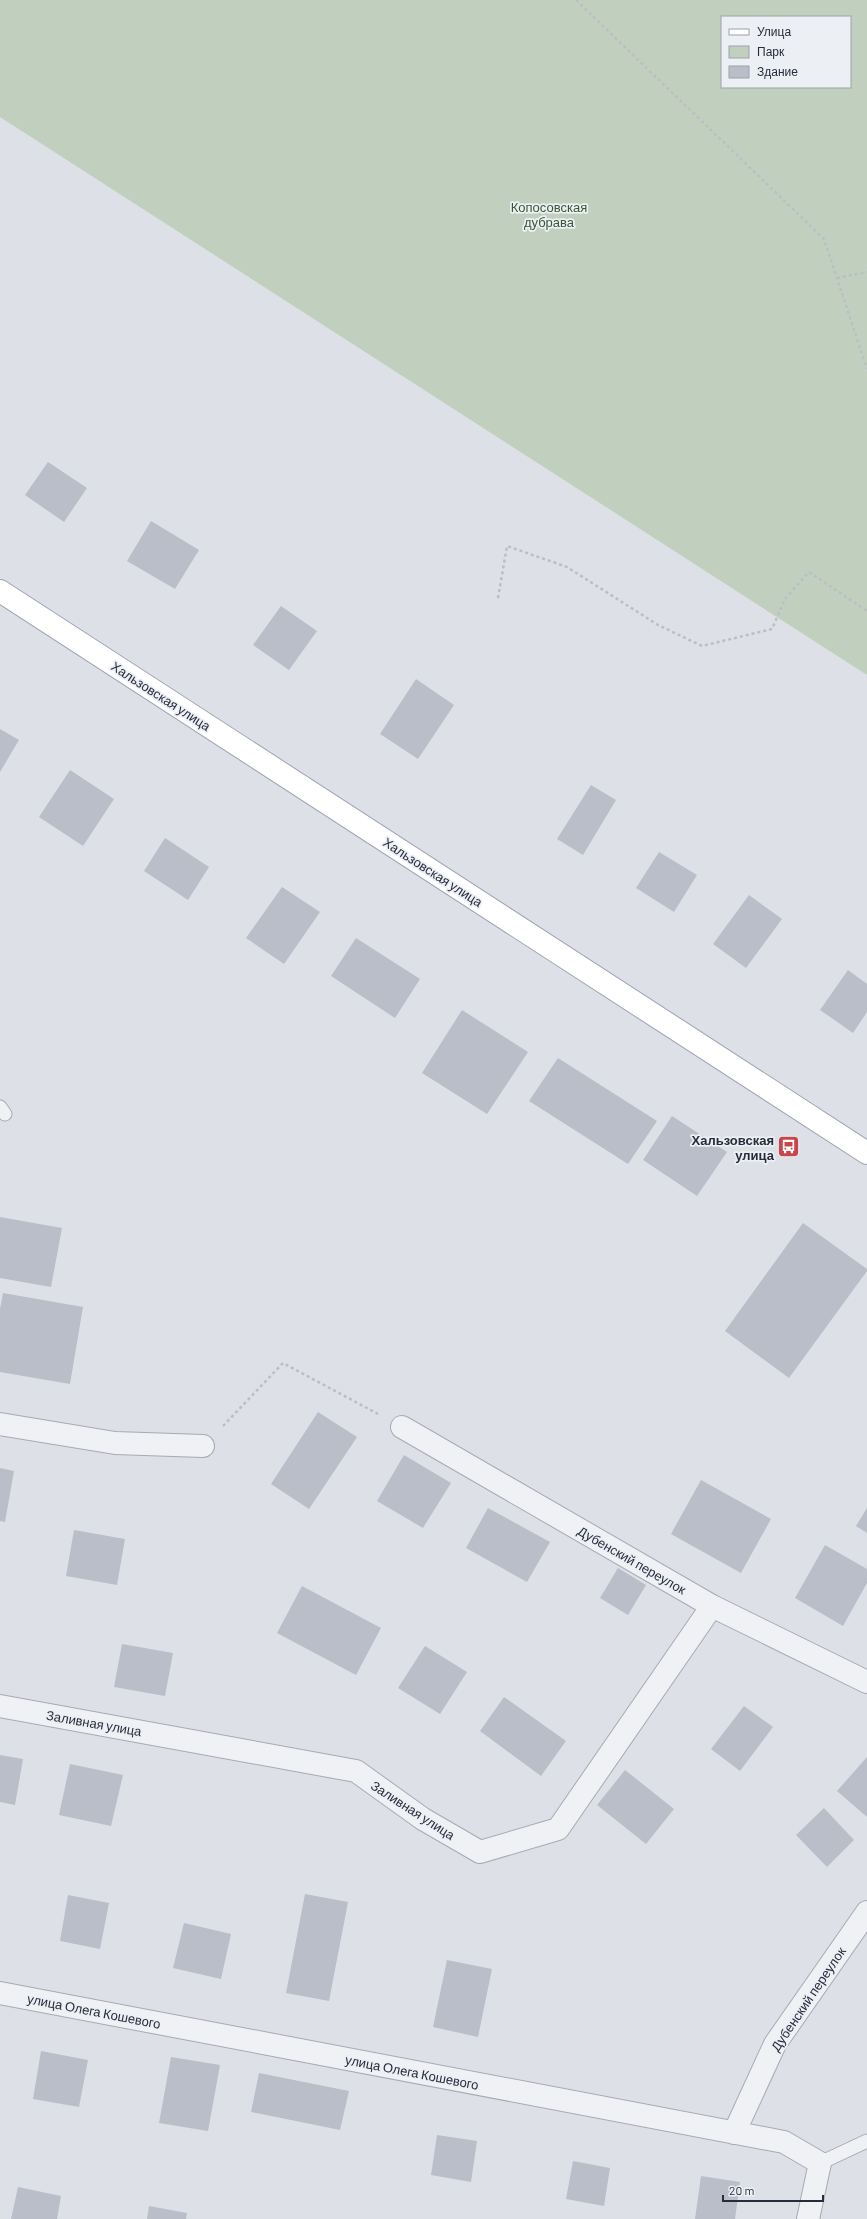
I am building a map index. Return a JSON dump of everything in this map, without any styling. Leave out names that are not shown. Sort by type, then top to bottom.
[{"type":"main road","name":"Хальзовская улица","points":[[0,591],[867,1153]]},
{"type":"street","points":[[0,1424],[115,1443],[203,1446]]},
{"type":"street","name":"Дубенский переулок","points":[[402,1428],[712,1606],[867,1682]]},
{"type":"street","name":"Заливная улица","points":[[0,1706],[356,1771],[423,1819],[480,1852],[558,1829],[712,1606]]},
{"type":"street","name":"Дубенский переулок","points":[[734,2133],[775,2044],[867,1912]]},
{"type":"street","name":"улица Олега Кошевого","points":[[0,1993],[784,2142],[820,2163]]},
{"type":"street","points":[[808,2219],[820,2163]]},
{"type":"lane","points":[[820,2163],[867,2141]]},
{"type":"path","points":[[576,0],[824,240],[867,369]]},
{"type":"path","points":[[837,278],[867,272]]},
{"type":"path","points":[[498,598],[507,546],[567,567],[658,625],[702,646],[772,629],[785,599],[809,572],[867,611]]},
{"type":"path","points":[[203,1446],[283,1363],[402,1428]]},
{"type":"green space","name":"Копосовская дубрава","points":[[0,0],[867,0],[867,675],[0,117]]},
{"type":"building","points":[[48,462],[87,488],[64,522],[25,495]]},
{"type":"building","points":[[151,521],[199,550],[175,589],[127,561]]},
{"type":"building","points":[[281,606],[317,631],[289,670],[253,645]]},
{"type":"building","points":[[416,679],[454,705],[418,759],[380,734]]},
{"type":"building","points":[[0,729],[19,740],[0,772]]},
{"type":"building","points":[[70,770],[114,799],[83,846],[39,817]]},
{"type":"building","points":[[591,785],[616,800],[583,855],[557,839]]},
{"type":"building","points":[[165,838],[209,867],[188,900],[144,871]]},
{"type":"building","points":[[659,852],[697,875],[674,912],[636,888]]},
{"type":"building","points":[[282,887],[320,912],[284,964],[246,938]]},
{"type":"building","points":[[749,895],[782,919],[746,968],[713,944]]},
{"type":"building","points":[[356,938],[420,979],[395,1018],[331,976]]},
{"type":"building","points":[[848,970],[867,984],[867,1012],[853,1033],[820,1010]]},
{"type":"building","points":[[462,1010],[528,1052],[487,1114],[422,1073]]},
{"type":"building","points":[[558,1058],[657,1121],[628,1164],[529,1101]]},
{"type":"building","points":[[672,1116],[727,1152],[697,1196],[643,1160]]},
{"type":"building","points":[[0,1217],[62,1228],[51,1287],[0,1278]]},
{"type":"building","points":[[803,1223],[867,1269],[867,1271],[789,1378],[725,1331]]},
{"type":"building","points":[[3,1293],[83,1307],[70,1384],[0,1372],[0,1309]]},
{"type":"building","points":[[318,1412],[357,1437],[309,1509],[271,1484]]},
{"type":"building","points":[[404,1455],[451,1483],[423,1528],[377,1501]]},
{"type":"building","points":[[0,1468],[14,1471],[5,1522],[0,1521]]},
{"type":"building","points":[[701,1480],[771,1519],[741,1573],[671,1534]]},
{"type":"building","points":[[488,1508],[550,1542],[527,1582],[466,1548]]},
{"type":"building","points":[[867,1508],[867,1533],[856,1526]]},
{"type":"building","points":[[74,1530],[125,1539],[117,1585],[66,1576]]},
{"type":"building","points":[[825,1545],[867,1569],[867,1583],[843,1626],[795,1598]]},
{"type":"building","points":[[618,1568],[646,1585],[628,1615],[600,1598]]},
{"type":"building","points":[[302,1586],[381,1628],[356,1675],[277,1633]]},
{"type":"building","points":[[122,1644],[173,1653],[165,1696],[114,1687]]},
{"type":"building","points":[[425,1646],[467,1672],[440,1714],[398,1688]]},
{"type":"building","points":[[504,1697],[566,1741],[541,1776],[480,1731]]},
{"type":"building","points":[[744,1706],[773,1727],[740,1771],[711,1749]]},
{"type":"building","points":[[0,1755],[23,1759],[15,1805],[0,1802]]},
{"type":"building","points":[[867,1757],[867,1817],[837,1791]]},
{"type":"building","points":[[70,1764],[123,1775],[111,1826],[59,1815]]},
{"type":"building","points":[[625,1770],[674,1809],[646,1844],[597,1805]]},
{"type":"building","points":[[824,1808],[854,1840],[827,1867],[796,1835]]},
{"type":"building","points":[[305,1894],[348,1902],[329,2001],[286,1993]]},
{"type":"building","points":[[68,1895],[109,1903],[100,1949],[60,1941]]},
{"type":"building","points":[[184,1923],[231,1934],[221,1979],[173,1968]]},
{"type":"building","points":[[447,1960],[492,1969],[478,2037],[433,2027]]},
{"type":"building","points":[[41,2051],[88,2060],[79,2107],[33,2099]]},
{"type":"building","points":[[171,2057],[220,2065],[208,2131],[159,2123]]},
{"type":"building","points":[[259,2073],[349,2091],[340,2130],[251,2112]]},
{"type":"building","points":[[437,2135],[477,2141],[471,2182],[431,2175]]},
{"type":"building","points":[[573,2161],[610,2168],[604,2206],[566,2199]]},
{"type":"building","points":[[701,2176],[740,2182],[735,2219],[695,2219]]},
{"type":"building","points":[[18,2187],[61,2196],[57,2219],[11,2219]]},
{"type":"building","points":[[149,2206],[187,2213],[186,2219],[147,2219]]},
{"type":"place","name":"Хальзовская улица","points":[[789,1147]]}]
